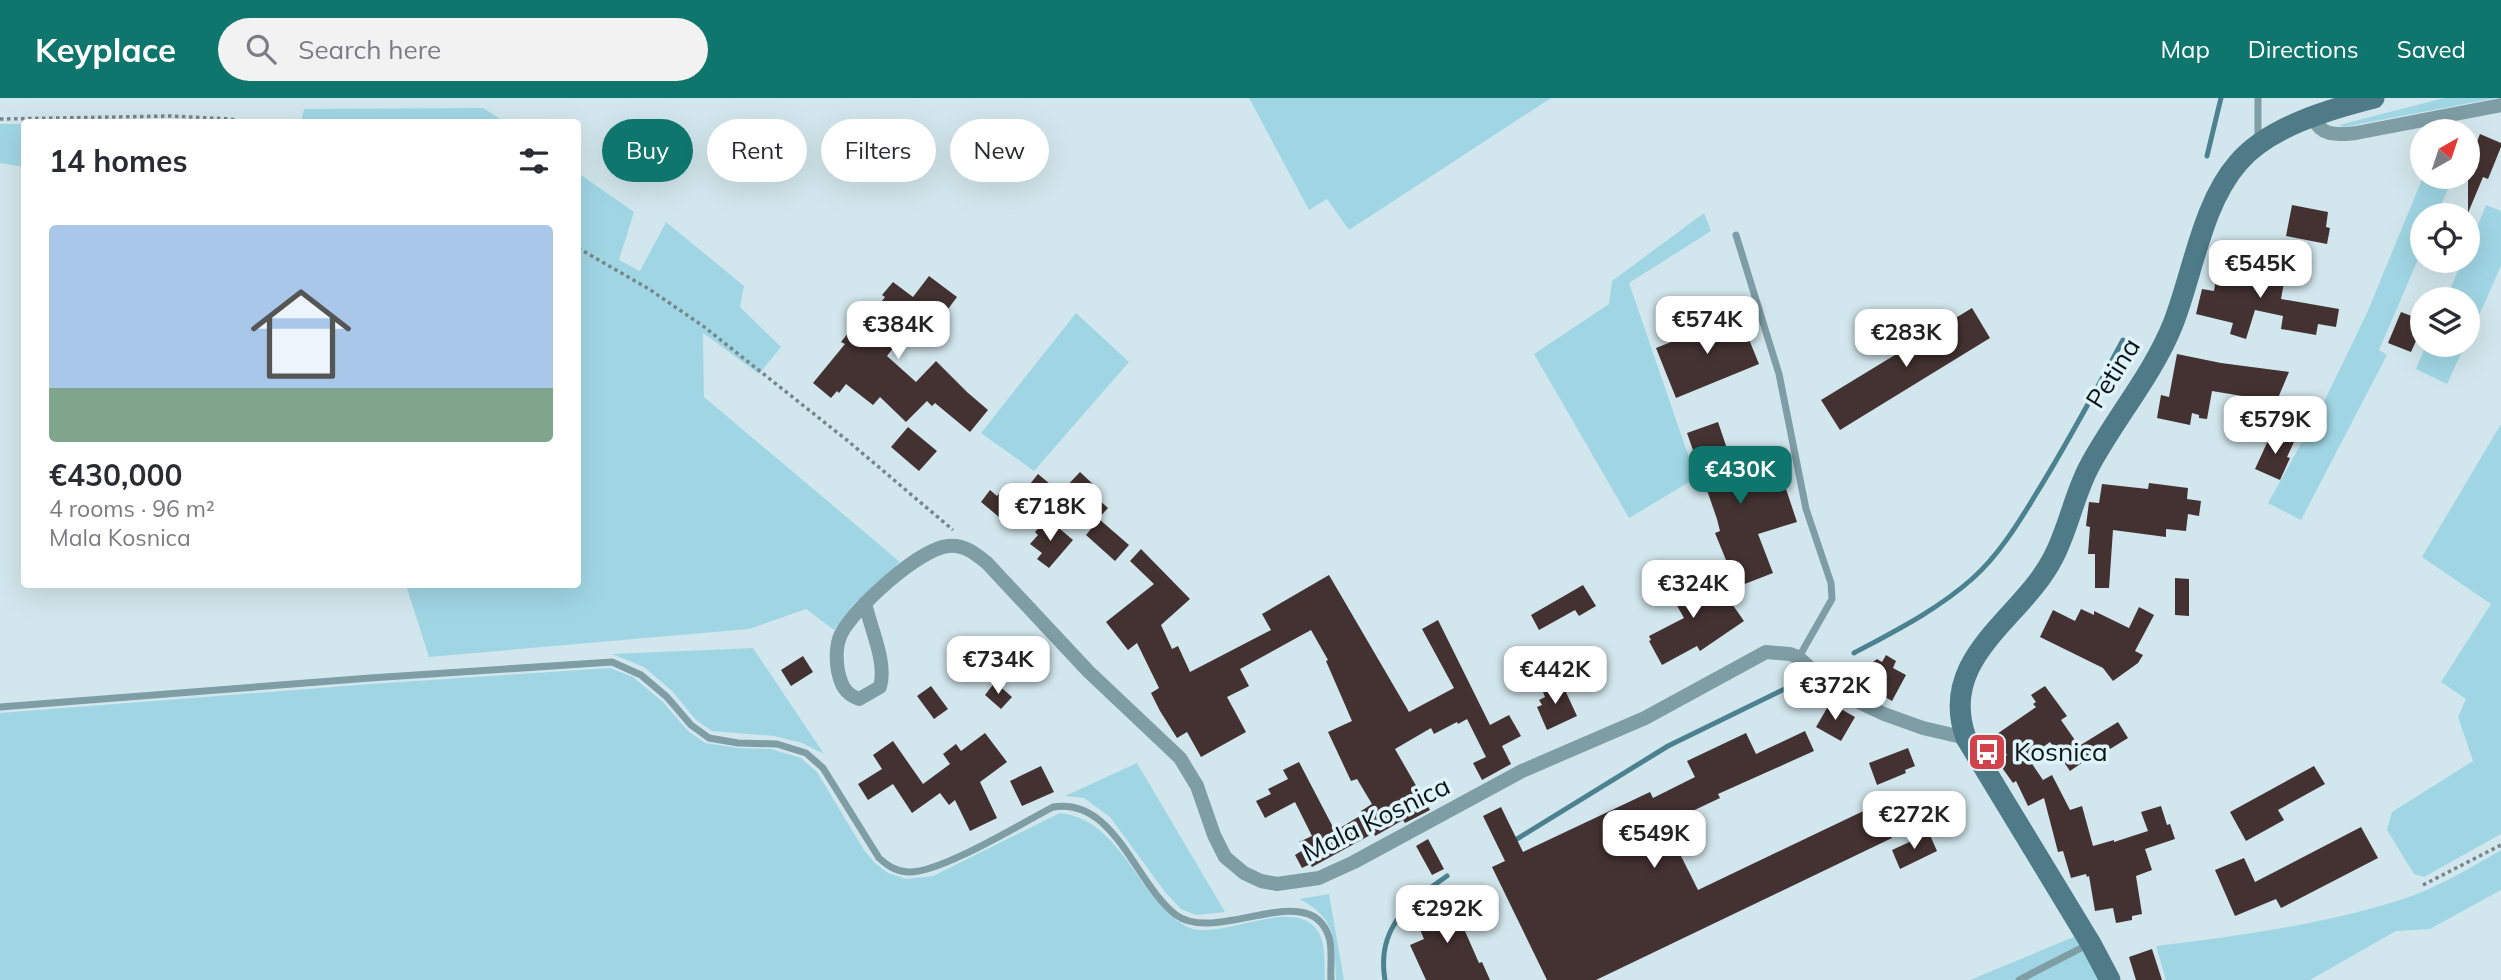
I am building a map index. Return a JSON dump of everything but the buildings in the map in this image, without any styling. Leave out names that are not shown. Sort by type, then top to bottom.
[{"type":"street","name":"Petina","points":[[2110,980],[1966,738],[1961,724],[1961,696],[1973,660],[1994,630],[2035,587],[2054,557],[2088,468],[2166,340],[2224,180],[2247,152],[2258,144],[2312,117],[2374,98]]},
{"type":"street","points":[[2312,117],[2324,132],[2334,135],[2501,105]]},
{"type":"street","points":[[865,603],[884,675],[880,687],[859,699],[848,695],[840,681],[836,659],[840,636],[850,619],[865,603],[903,569],[926,554],[947,546],[974,552]]},
{"type":"street","name":"Mala Kosnica","points":[[974,552],[1088,671],[1180,758],[1197,786],[1214,835],[1225,857],[1244,873],[1261,881],[1277,884],[1319,878],[1354,862],[1522,771],[1645,718],[1766,652],[1798,657]]},
{"type":"street","points":[[1798,657],[1835,691],[1923,728],[1966,738]]},
{"type":"lane","points":[[2258,98],[2258,144]]},
{"type":"lane","points":[[1736,235],[1779,374],[1806,509],[1831,583],[1832,599],[1798,657]]},
{"type":"lane","points":[[0,707],[611,662],[641,675],[667,697],[691,725],[709,738],[738,743],[777,744],[806,753],[823,768],[879,858],[891,868],[909,872],[934,869],[1053,807],[1079,807],[1106,825],[1159,896],[1177,915],[1194,922],[1215,924],[1290,909],[1308,913],[1320,923],[1329,937],[1331,980]]},
{"type":"lane","points":[[2019,980],[2091,944]]},
{"type":"path","points":[[0,119],[170,116],[230,119]]},
{"type":"path","points":[[581,250],[649,289],[703,326],[910,492],[956,531],[974,552]]},
{"type":"path","points":[[2423,885],[2501,845]]},
{"type":"shaded area","points":[[1249,98],[1551,98],[1349,230],[1327,199],[1309,210]]},
{"type":"shaded area","points":[[2444,98],[2496,98],[2344,127],[2339,125]]},
{"type":"shaded area","points":[[483,108],[500,119],[302,119],[304,109]]},
{"type":"shaded area","points":[[0,124],[21,124],[21,166],[0,163]]},
{"type":"shaded area","points":[[581,175],[634,212],[619,260],[640,271],[666,222],[744,286],[740,307],[781,347],[759,374],[703,333],[704,397],[900,562],[854,604],[834,630],[806,609],[749,629],[429,657],[407,588],[581,588]]},
{"type":"shaded area","points":[[2418,189],[2448,189],[2442,203],[2412,203]]},
{"type":"shaded area","points":[[2486,205],[2501,211],[2501,266],[2480,313],[2480,287],[2451,287],[2457,273],[2480,273],[2480,220]]},
{"type":"shaded area","points":[[2410,209],[2410,273],[2412,273],[2379,350],[2387,355],[2301,520],[2268,503],[2321,408],[2367,313]]},
{"type":"shaded area","points":[[1704,213],[1711,231],[1629,283],[1696,478],[1629,518],[1534,354],[1609,304],[1612,281]]},
{"type":"shaded area","points":[[1076,313],[1129,362],[1034,471],[981,433]]},
{"type":"shaded area","points":[[2421,357],[2459,357],[2447,384],[2416,369]]},
{"type":"shaded area","points":[[2501,424],[2501,834],[2424,877],[2414,874],[2387,830],[2392,812],[2473,761],[2458,717],[2466,699],[2441,682],[2491,604],[2422,557]]},
{"type":"shaded area","points":[[753,648],[824,754],[802,743],[774,736],[712,731],[696,720],[672,691],[644,667],[612,654]]},
{"type":"shaded area","points":[[610,668],[633,677],[663,702],[687,730],[705,743],[771,749],[801,758],[817,772],[864,850],[888,873],[906,879],[933,876],[1060,813],[1094,826],[1108,838],[1166,911],[1189,928],[1224,928],[1279,917],[1295,917],[1309,922],[1321,938],[1325,980],[0,980],[0,713]]},
{"type":"shaded area","points":[[1137,763],[1225,912],[1196,915],[1181,909],[1165,892],[1110,817],[1084,798],[1065,796]]},
{"type":"shaded area","points":[[2501,850],[2501,890],[2430,929],[2396,931],[2310,980],[2166,980],[2156,946],[2279,929],[2370,909],[2426,890]]},
{"type":"shaded area","points":[[1329,894],[1344,980],[1336,980],[1334,942],[1327,923],[1321,914],[1299,899]]},
{"type":"shaded area","points":[[2076,936],[2099,980],[1970,980]]},
{"type":"waterway","points":[[2207,156],[2221,98]]},
{"type":"waterway","points":[[1854,653],[1945,601],[1972,579],[1999,550],[2081,418],[2123,340]]},
{"type":"waterway","points":[[1512,842],[1668,746],[1805,679]]},
{"type":"waterway","points":[[1385,980],[1383,962],[1390,931],[1408,907],[1447,876]]},
{"type":"place","name":"Kosnica","points":[[1987,752]]}]
